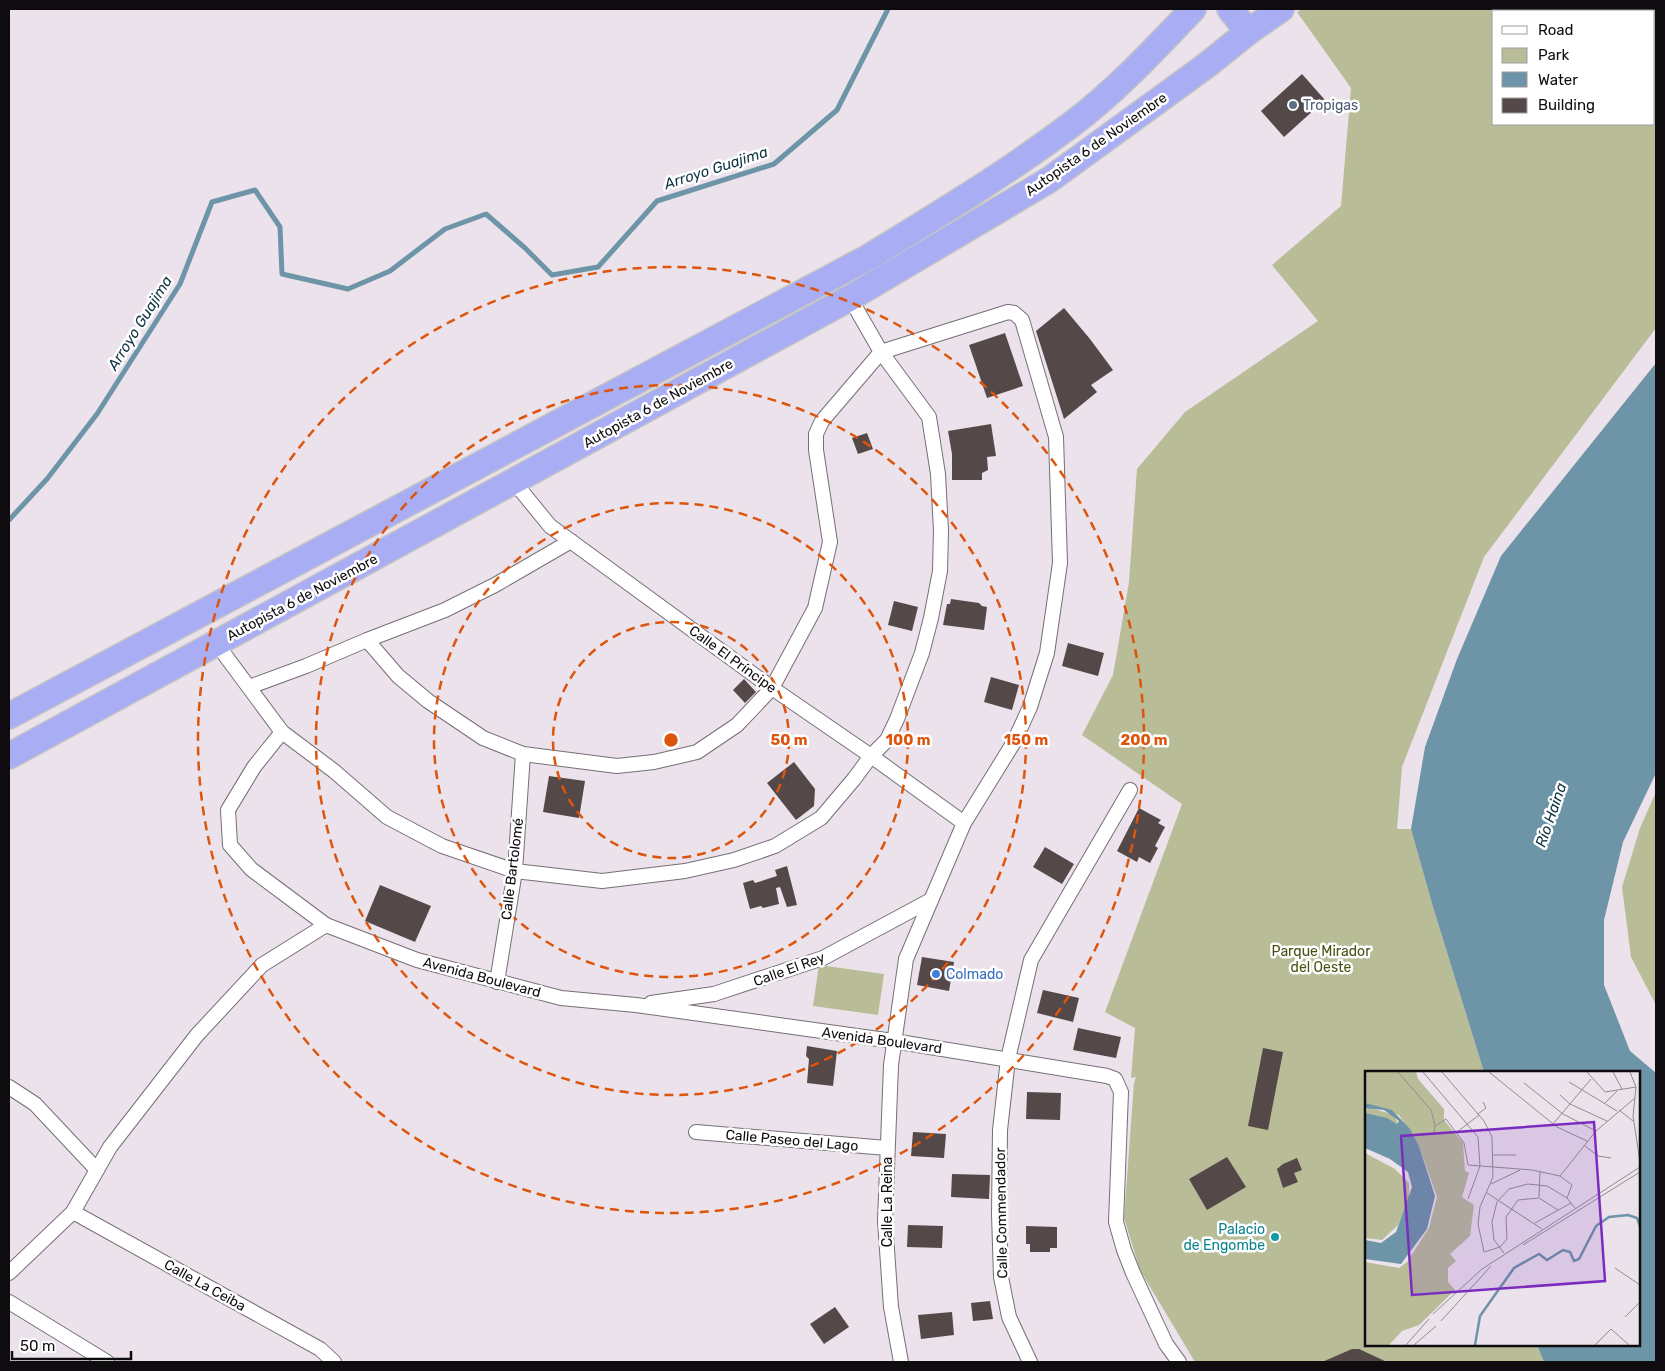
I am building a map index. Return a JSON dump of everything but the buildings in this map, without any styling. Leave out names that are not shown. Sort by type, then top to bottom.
[{"type":"highway","name":"Autopista 6 de Noviembre","points":[[9,716],[869,257],[963,200],[1074,123],[1123,80],[1193,9]]},
{"type":"highway","points":[[1230,9],[1248,32]]},
{"type":"highway","name":"Autopista 6 de Noviembre","points":[[9,756],[850,298],[1049,180],[1281,9]]},
{"type":"street","points":[[216,643],[282,732],[334,771],[387,818],[442,846],[515,871],[602,881],[685,871],[734,860],[775,846],[821,818],[871,756],[887,740],[922,653],[940,571],[941,531],[938,474],[929,417],[881,352],[850,298]]},
{"type":"street","name":"Calle La Reina","points":[[881,352],[1008,312],[1014,313],[1022,320],[1056,437],[1060,563],[1047,653],[1030,707],[1014,742],[964,823],[906,959],[890,1065],[885,1221],[891,1308],[901,1362]]},
{"type":"street","points":[[368,640],[398,676],[428,701],[483,738],[523,754],[617,766],[654,762],[697,752],[737,725],[772,688],[815,608],[830,542],[816,450],[816,434],[822,421],[881,352]]},
{"type":"street","name":"Calle El Príncipe","points":[[514,482],[550,526],[772,688],[964,823]]},
{"type":"street","points":[[249,687],[446,610],[495,585],[571,541]]},
{"type":"street","name":"Avenida Boulevard","points":[[282,732],[254,768],[228,810],[230,845],[251,869],[326,925],[417,960],[561,998],[636,1005],[893,1041],[1107,1076],[1115,1080],[1121,1092],[1116,1222],[1133,1273],[1166,1344],[1179,1362]]},
{"type":"street","name":"Calle Bartolomé","points":[[497,982],[515,871],[523,754]]},
{"type":"street","name":"Calle Commendador","points":[[1030,1362],[1009,1317],[1002,1277],[999,1214],[1000,1130],[1008,1059],[1031,960],[1130,790]]},
{"type":"street","name":"Calle El Rey","points":[[636,1005],[714,994],[823,958],[931,900]]},
{"type":"street","points":[[9,1273],[73,1212],[110,1147],[204,1028],[262,965],[326,925]]},
{"type":"street","points":[[9,1087],[35,1104],[97,1170]]},
{"type":"street","name":"Calle Paseo del Lago","points":[[696,1132],[888,1148]]},
{"type":"street","name":"Calle La Ceiba","points":[[73,1212],[320,1349],[334,1362]]},
{"type":"street","points":[[9,1302],[107,1362]]},
{"type":"green space","name":"Parque Mirador del Oeste","points":[[1302,9],[1656,9],[1656,328],[1484,557],[1402,767],[1397,829],[1411,829],[1484,1071],[1365,1071],[1365,1346],[1537,1346],[1544,1362],[1195,1362],[1140,1270],[1124,1218],[1136,1077],[1131,1078],[1135,1028],[1105,1012],[1182,804],[1082,735],[1113,675],[1129,582],[1137,469],[1185,412],[1318,321],[1272,265],[1341,206],[1351,88],[1297,12]]},
{"type":"green space","points":[[1656,792],[1656,1005],[1631,957],[1622,887],[1640,828]]},
{"type":"green space","points":[[819,965],[884,974],[878,1015],[813,1006]]},
{"type":"water","name":"Río Haina","points":[[1656,363],[1656,773],[1623,842],[1604,920],[1604,985],[1630,1051],[1656,1073],[1656,1362],[1544,1362],[1537,1346],[1640,1346],[1640,1071],[1484,1071],[1411,829],[1425,747],[1457,659],[1501,556]]},
{"type":"waterway","name":"Arroyo Guajima","points":[[9,520],[47,479],[97,414],[180,284],[212,202],[255,190],[280,227],[282,274],[348,289],[390,271],[445,229],[486,214],[525,248],[552,275],[598,267],[657,201],[774,164],[837,110],[888,9]]},
{"type":"place","name":"Tropigas","points":[[1293,105]]},
{"type":"place","name":"Colmado","points":[[936,974]]},
{"type":"place","name":"Palacio de Engombe","points":[[1275,1237]]}]
